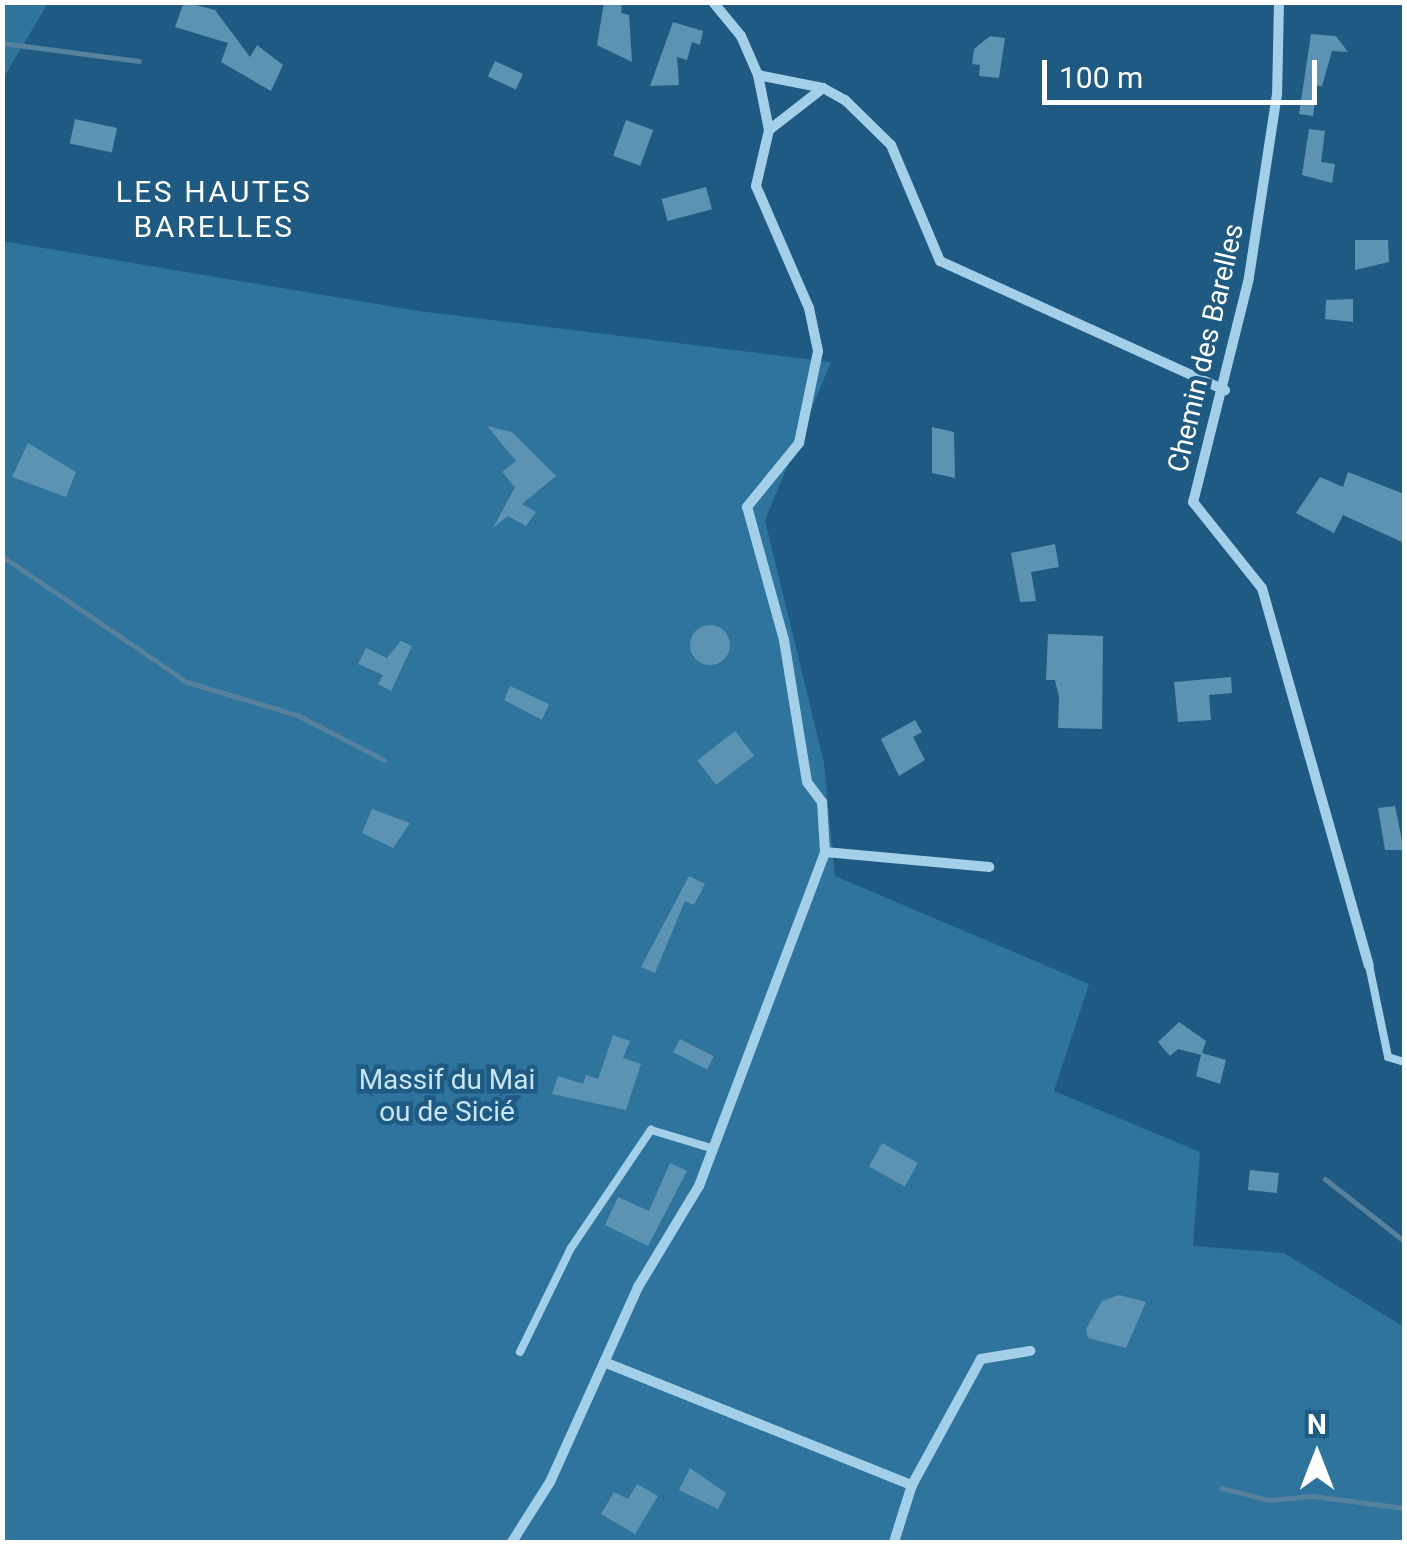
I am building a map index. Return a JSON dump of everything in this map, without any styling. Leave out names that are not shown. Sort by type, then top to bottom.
[{"type":"street","points":[[512,1542],[550,1482],[604,1362],[699,1186],[825,852],[822,802],[807,782],[784,640],[747,508],[798,443],[818,351],[809,308],[756,186],[769,130],[758,75],[742,36],[713,2]]},
{"type":"street","name":"Chemin des Barelles","points":[[1280,2],[1277,94],[1225,390],[1194,502],[1262,588],[1369,965]]},
{"type":"street","points":[[758,75],[823,88],[891,145],[940,261],[1225,390]]},
{"type":"street","points":[[769,130],[823,88]]},
{"type":"street","points":[[825,852],[989,867]]},
{"type":"street","points":[[894,1542],[912,1485],[981,1358],[1030,1351]]},
{"type":"street","points":[[604,1362],[912,1485]]},
{"type":"lane","points":[[1369,965],[1388,1058],[1404,1062]]},
{"type":"lane","points":[[520,1352],[571,1248],[651,1130],[711,1148]]},
{"type":"green space","points":[[2,3],[48,3],[3,79]]},
{"type":"green space","name":"Massif du Mai ou de Sicié","points":[[2,241],[419,311],[831,362],[765,520],[824,763],[835,876],[1089,984],[1054,1091],[1200,1152],[1193,1246],[1284,1253],[1404,1327],[1404,1542],[3,1542]]},
{"type":"building","points":[[184,2],[215,10],[250,57],[257,45],[283,65],[271,91],[221,62],[228,43],[175,27]]},
{"type":"building","points":[[604,2],[622,2],[621,13],[629,15],[632,62],[597,45]]},
{"type":"building","points":[[673,22],[703,31],[700,45],[692,42],[687,60],[677,57],[679,85],[650,86]]},
{"type":"building","points":[[1311,34],[1336,36],[1348,52],[1332,51],[1322,86],[1310,85],[1317,87],[1313,116],[1299,114]]},
{"type":"building","points":[[990,36],[1005,38],[999,78],[979,76],[980,65],[972,64],[974,49]]},
{"type":"building","points":[[495,61],[523,74],[516,90],[488,76]]},
{"type":"building","points":[[75,119],[117,128],[112,152],[70,143]]},
{"type":"building","points":[[626,120],[653,130],[640,166],[613,156]]},
{"type":"building","points":[[1309,129],[1325,131],[1321,162],[1335,164],[1332,183],[1302,175]]},
{"type":"building","points":[[706,187],[712,209],[668,221],[662,199]]},
{"type":"building","points":[[1355,240],[1388,240],[1389,262],[1355,270]]},
{"type":"building","points":[[1353,299],[1353,322],[1325,319],[1326,300]]},
{"type":"building","points":[[487,426],[512,432],[556,476],[522,504],[536,512],[526,526],[508,516],[493,528],[515,487],[502,472],[516,461]]},
{"type":"building","points":[[932,427],[954,432],[955,478],[932,473]]},
{"type":"building","points":[[28,443],[76,472],[66,497],[12,477]]},
{"type":"building","points":[[1348,472],[1404,494],[1404,543],[1343,515],[1334,533],[1296,513],[1320,477],[1343,487]]},
{"type":"building","points":[[1055,544],[1059,567],[1031,572],[1036,601],[1020,602],[1011,553]]},
{"type":"building","points":[[710,625],[724,631],[730,645],[724,659],[710,665],[696,659],[690,645],[696,631]]},
{"type":"building","points":[[1048,634],[1103,636],[1102,729],[1058,728],[1055,680],[1046,680]]},
{"type":"building","points":[[401,641],[412,646],[391,691],[378,684],[383,675],[358,664],[366,648],[387,658]]},
{"type":"building","points":[[1231,677],[1232,693],[1209,695],[1211,720],[1178,722],[1174,682]]},
{"type":"building","points":[[510,686],[549,704],[542,720],[504,700]]},
{"type":"building","points":[[915,720],[922,732],[913,737],[925,760],[899,776],[881,739]]},
{"type":"building","points":[[735,731],[754,755],[716,785],[697,761]]},
{"type":"building","points":[[1395,806],[1404,850],[1385,850],[1378,808]]},
{"type":"building","points":[[372,809],[410,823],[393,848],[362,833]]},
{"type":"building","points":[[689,876],[705,884],[694,905],[685,901],[655,973],[641,967]]},
{"type":"building","points":[[1179,1022],[1206,1041],[1202,1053],[1226,1060],[1220,1084],[1196,1076],[1201,1055],[1178,1049],[1170,1056],[1158,1042]]},
{"type":"building","points":[[613,1035],[630,1041],[623,1058],[641,1064],[626,1110],[552,1094],[558,1076],[583,1084],[586,1075],[598,1079]]},
{"type":"building","points":[[680,1039],[714,1056],[707,1070],[673,1052]]},
{"type":"building","points":[[882,1143],[918,1163],[905,1186],[869,1167]]},
{"type":"building","points":[[670,1163],[687,1171],[648,1246],[605,1225],[618,1197],[649,1211]]},
{"type":"building","points":[[1250,1170],[1279,1173],[1277,1193],[1248,1190]]},
{"type":"building","points":[[1119,1295],[1146,1302],[1126,1348],[1088,1338],[1086,1329],[1102,1301]]},
{"type":"building","points":[[690,1468],[726,1493],[718,1509],[679,1490]]},
{"type":"building","points":[[637,1484],[658,1496],[635,1534],[601,1514],[614,1492],[628,1499]]},
{"type":"waterway","points":[[2,43],[139,61]]},
{"type":"waterway","points":[[2,556],[187,682],[297,715],[384,760]]},
{"type":"waterway","points":[[1325,1179],[1404,1241]]},
{"type":"waterway","points":[[1221,1488],[1269,1500],[1313,1496],[1404,1508]]},
{"type":"district","name":"LES HAUTES BARELLES","points":[[214,209]]}]
